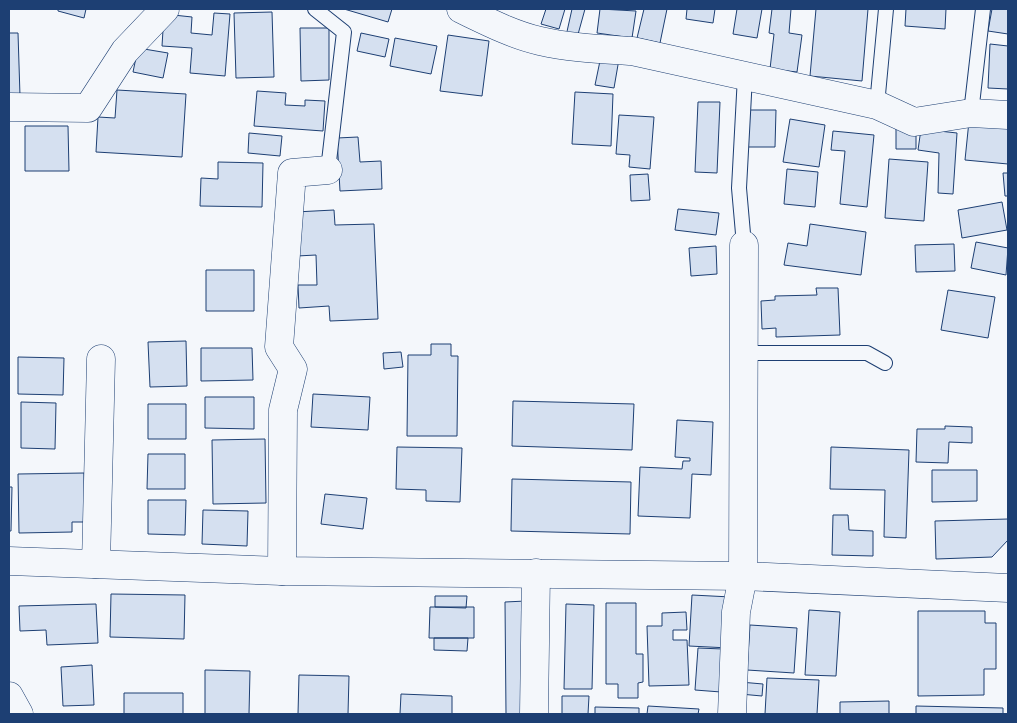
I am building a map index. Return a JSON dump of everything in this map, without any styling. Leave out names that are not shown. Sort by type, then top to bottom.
[{"type":"street","points":[[9,107],[88,108],[125,51],[165,9]]},
{"type":"street","points":[[461,9],[487,22],[539,41],[632,51],[877,105],[914,122],[971,114],[1008,115]]},
{"type":"street","points":[[282,571],[283,410],[293,369],[279,347],[292,173],[328,170]]},
{"type":"street","points":[[732,714],[736,612],[743,576],[744,245]]},
{"type":"street","points":[[96,564],[101,359]]},
{"type":"street","points":[[9,561],[282,571],[743,576],[1008,588]]},
{"type":"street","points":[[534,714],[536,573]]},
{"type":"street","points":[[9,696],[19,714]]},
{"type":"lane","points":[[315,9],[344,32],[328,170]]},
{"type":"lane","points":[[877,105],[886,9]]},
{"type":"lane","points":[[971,114],[983,9]]},
{"type":"lane","points":[[744,245],[740,188],[745,76]]},
{"type":"lane","points":[[744,353],[867,353],[885,363]]},
{"type":"building","points":[[58,9],[86,9],[84,18],[58,11]]},
{"type":"building","points":[[344,9],[392,9],[388,22]]},
{"type":"building","points":[[546,9],[565,9],[559,29],[541,24]]},
{"type":"building","points":[[572,9],[585,9],[577,38],[566,36]]},
{"type":"building","points":[[600,9],[636,11],[632,38],[597,33]]},
{"type":"building","points":[[644,9],[667,9],[660,43],[637,38]]},
{"type":"building","points":[[687,9],[715,9],[713,23],[686,19]]},
{"type":"building","points":[[737,9],[762,9],[757,38],[733,34]]},
{"type":"building","points":[[772,9],[791,9],[789,33],[802,35],[797,72],[770,69],[774,34],[769,33]]},
{"type":"building","points":[[816,9],[868,9],[862,81],[810,76]]},
{"type":"building","points":[[906,9],[946,9],[945,29],[905,26]]},
{"type":"building","points":[[992,9],[1008,9],[1008,34],[988,31]]},
{"type":"building","points":[[272,12],[274,77],[236,78],[234,13]]},
{"type":"building","points":[[214,13],[230,14],[225,76],[190,73],[192,48],[162,46],[164,14],[192,17],[191,33],[212,35]]},
{"type":"building","points":[[300,28],[329,28],[329,80],[301,81]]},
{"type":"building","points":[[9,33],[18,33],[20,96],[9,96]]},
{"type":"building","points":[[361,33],[389,39],[385,57],[357,51]]},
{"type":"building","points":[[448,35],[489,41],[482,96],[440,91]]},
{"type":"building","points":[[395,38],[437,46],[431,74],[390,66]]},
{"type":"building","points":[[990,44],[1008,46],[1008,89],[988,88]]},
{"type":"building","points":[[138,48],[168,53],[163,78],[133,72]]},
{"type":"building","points":[[601,56],[619,59],[614,88],[595,85]]},
{"type":"building","points":[[117,90],[186,94],[182,157],[96,152],[98,117],[115,118]]},
{"type":"building","points":[[257,91],[286,93],[285,105],[305,106],[305,100],[325,101],[323,131],[254,126]]},
{"type":"building","points":[[575,92],[613,94],[611,146],[572,144]]},
{"type":"building","points":[[698,102],[720,102],[717,173],[695,172]]},
{"type":"building","points":[[748,110],[776,110],[775,147],[748,147]]},
{"type":"building","points":[[619,115],[654,117],[650,169],[629,167],[630,155],[616,154]]},
{"type":"building","points":[[790,119],[825,125],[819,167],[783,162]]},
{"type":"building","points":[[969,121],[1008,124],[1008,164],[965,160]]},
{"type":"building","points":[[25,126],[68,126],[69,171],[25,171]]},
{"type":"building","points":[[896,127],[916,127],[916,149],[896,149]]},
{"type":"building","points":[[921,129],[957,133],[953,194],[938,193],[939,153],[918,150]]},
{"type":"building","points":[[833,131],[874,135],[867,207],[840,204],[845,151],[831,150]]},
{"type":"building","points":[[249,133],[282,136],[280,156],[248,153]]},
{"type":"building","points":[[358,137],[360,162],[381,161],[382,189],[340,191],[337,138]]},
{"type":"building","points":[[889,159],[928,162],[924,221],[885,218]]},
{"type":"building","points":[[218,162],[263,163],[262,207],[200,206],[201,178],[218,179]]},
{"type":"building","points":[[787,169],[818,172],[815,207],[784,204]]},
{"type":"building","points":[[1003,173],[1008,173],[1008,196],[1005,196]]},
{"type":"building","points":[[648,174],[650,200],[631,201],[630,175]]},
{"type":"building","points":[[1002,202],[1007,230],[962,238],[958,210]]},
{"type":"building","points":[[678,209],[719,213],[716,235],[675,230]]},
{"type":"building","points":[[334,210],[335,225],[374,224],[378,319],[330,321],[329,306],[299,308],[298,285],[317,285],[316,255],[297,256],[295,212]]},
{"type":"building","points":[[810,224],[866,232],[861,275],[784,265],[788,243],[807,246]]},
{"type":"building","points":[[976,242],[1008,248],[1006,275],[971,268]]},
{"type":"building","points":[[954,244],[955,271],[916,272],[915,245]]},
{"type":"building","points":[[716,246],[717,274],[691,276],[689,248]]},
{"type":"building","points":[[206,270],[254,270],[254,311],[206,311]]},
{"type":"building","points":[[816,288],[838,288],[840,335],[776,337],[776,328],[762,329],[761,301],[775,300],[775,296],[817,295]]},
{"type":"building","points":[[948,290],[995,297],[988,338],[941,330]]},
{"type":"building","points":[[186,341],[187,386],[150,387],[148,342]]},
{"type":"building","points":[[431,344],[451,344],[451,356],[458,356],[457,436],[407,436],[408,355],[431,355]]},
{"type":"building","points":[[201,348],[252,348],[253,380],[201,381]]},
{"type":"building","points":[[401,352],[403,367],[384,369],[383,353]]},
{"type":"building","points":[[18,357],[64,358],[63,395],[18,394]]},
{"type":"building","points":[[313,394],[370,397],[368,430],[311,427]]},
{"type":"building","points":[[205,397],[254,397],[254,429],[205,428]]},
{"type":"building","points":[[513,401],[634,404],[632,450],[512,446]]},
{"type":"building","points":[[21,402],[56,403],[55,449],[21,448]]},
{"type":"building","points":[[148,404],[186,404],[186,439],[148,439]]},
{"type":"building","points":[[677,420],[713,422],[711,475],[692,474],[690,518],[638,516],[640,467],[682,469],[683,461],[690,461],[690,458],[675,457]]},
{"type":"building","points":[[945,426],[972,427],[972,443],[949,442],[948,463],[916,462],[917,429],[945,429]]},
{"type":"building","points":[[265,439],[266,503],[213,504],[212,440]]},
{"type":"building","points":[[397,447],[462,448],[460,502],[426,501],[426,490],[396,489]]},
{"type":"building","points":[[831,447],[909,450],[906,538],[884,537],[885,490],[830,489]]},
{"type":"building","points":[[148,454],[185,454],[185,489],[147,489]]},
{"type":"building","points":[[932,470],[977,470],[977,501],[932,502]]},
{"type":"building","points":[[84,473],[85,522],[72,522],[72,532],[19,533],[18,474]]},
{"type":"building","points":[[512,479],[631,482],[630,534],[511,531]]},
{"type":"building","points":[[9,487],[12,487],[11,531],[9,531]]},
{"type":"building","points":[[325,494],[367,498],[363,529],[321,524]]},
{"type":"building","points":[[148,500],[186,500],[185,535],[148,534]]},
{"type":"building","points":[[203,510],[248,511],[247,546],[202,544]]},
{"type":"building","points":[[833,515],[848,515],[849,530],[873,531],[873,556],[832,555]]},
{"type":"building","points":[[1008,519],[1008,540],[992,557],[936,559],[935,521]]},
{"type":"building","points":[[111,594],[185,595],[184,639],[110,637]]},
{"type":"building","points":[[692,595],[731,597],[729,648],[689,646]]},
{"type":"building","points":[[435,596],[467,596],[466,608],[435,607]]},
{"type":"building","points":[[526,601],[526,714],[506,714],[505,602]]},
{"type":"building","points":[[606,603],[636,603],[636,654],[643,654],[643,682],[638,683],[638,698],[618,698],[618,684],[606,684]]},
{"type":"building","points":[[96,604],[98,643],[47,645],[46,630],[20,631],[19,606]]},
{"type":"building","points":[[566,604],[594,605],[592,689],[564,689]]},
{"type":"building","points":[[430,607],[474,607],[474,638],[429,638]]},
{"type":"building","points":[[809,610],[840,612],[836,676],[805,675]]},
{"type":"building","points":[[918,611],[985,611],[985,623],[996,623],[996,669],[984,669],[984,695],[918,696]]},
{"type":"building","points":[[686,612],[687,630],[673,630],[673,640],[687,640],[689,685],[649,686],[647,626],[662,626],[662,613]]},
{"type":"building","points":[[750,625],[797,628],[794,673],[747,670]]},
{"type":"building","points":[[434,638],[468,638],[467,651],[434,650]]},
{"type":"building","points":[[698,648],[723,649],[721,692],[695,690]]},
{"type":"building","points":[[92,665],[94,705],[63,706],[61,667]]},
{"type":"building","points":[[205,670],[250,671],[249,714],[205,714]]},
{"type":"building","points":[[299,675],[349,676],[348,714],[298,714]]},
{"type":"building","points":[[767,678],[819,680],[817,714],[765,714]]},
{"type":"building","points":[[740,682],[763,684],[762,696],[740,694]]},
{"type":"building","points":[[124,693],[183,693],[183,714],[124,714]]},
{"type":"building","points":[[401,694],[452,696],[452,714],[400,714]]},
{"type":"building","points":[[562,696],[589,696],[588,714],[562,714]]},
{"type":"building","points":[[889,701],[889,714],[840,714],[840,702]]},
{"type":"building","points":[[648,706],[699,709],[698,714],[647,714]]},
{"type":"building","points":[[916,706],[1003,708],[1003,714],[916,714]]},
{"type":"building","points":[[595,707],[639,708],[639,714],[595,714]]}]
